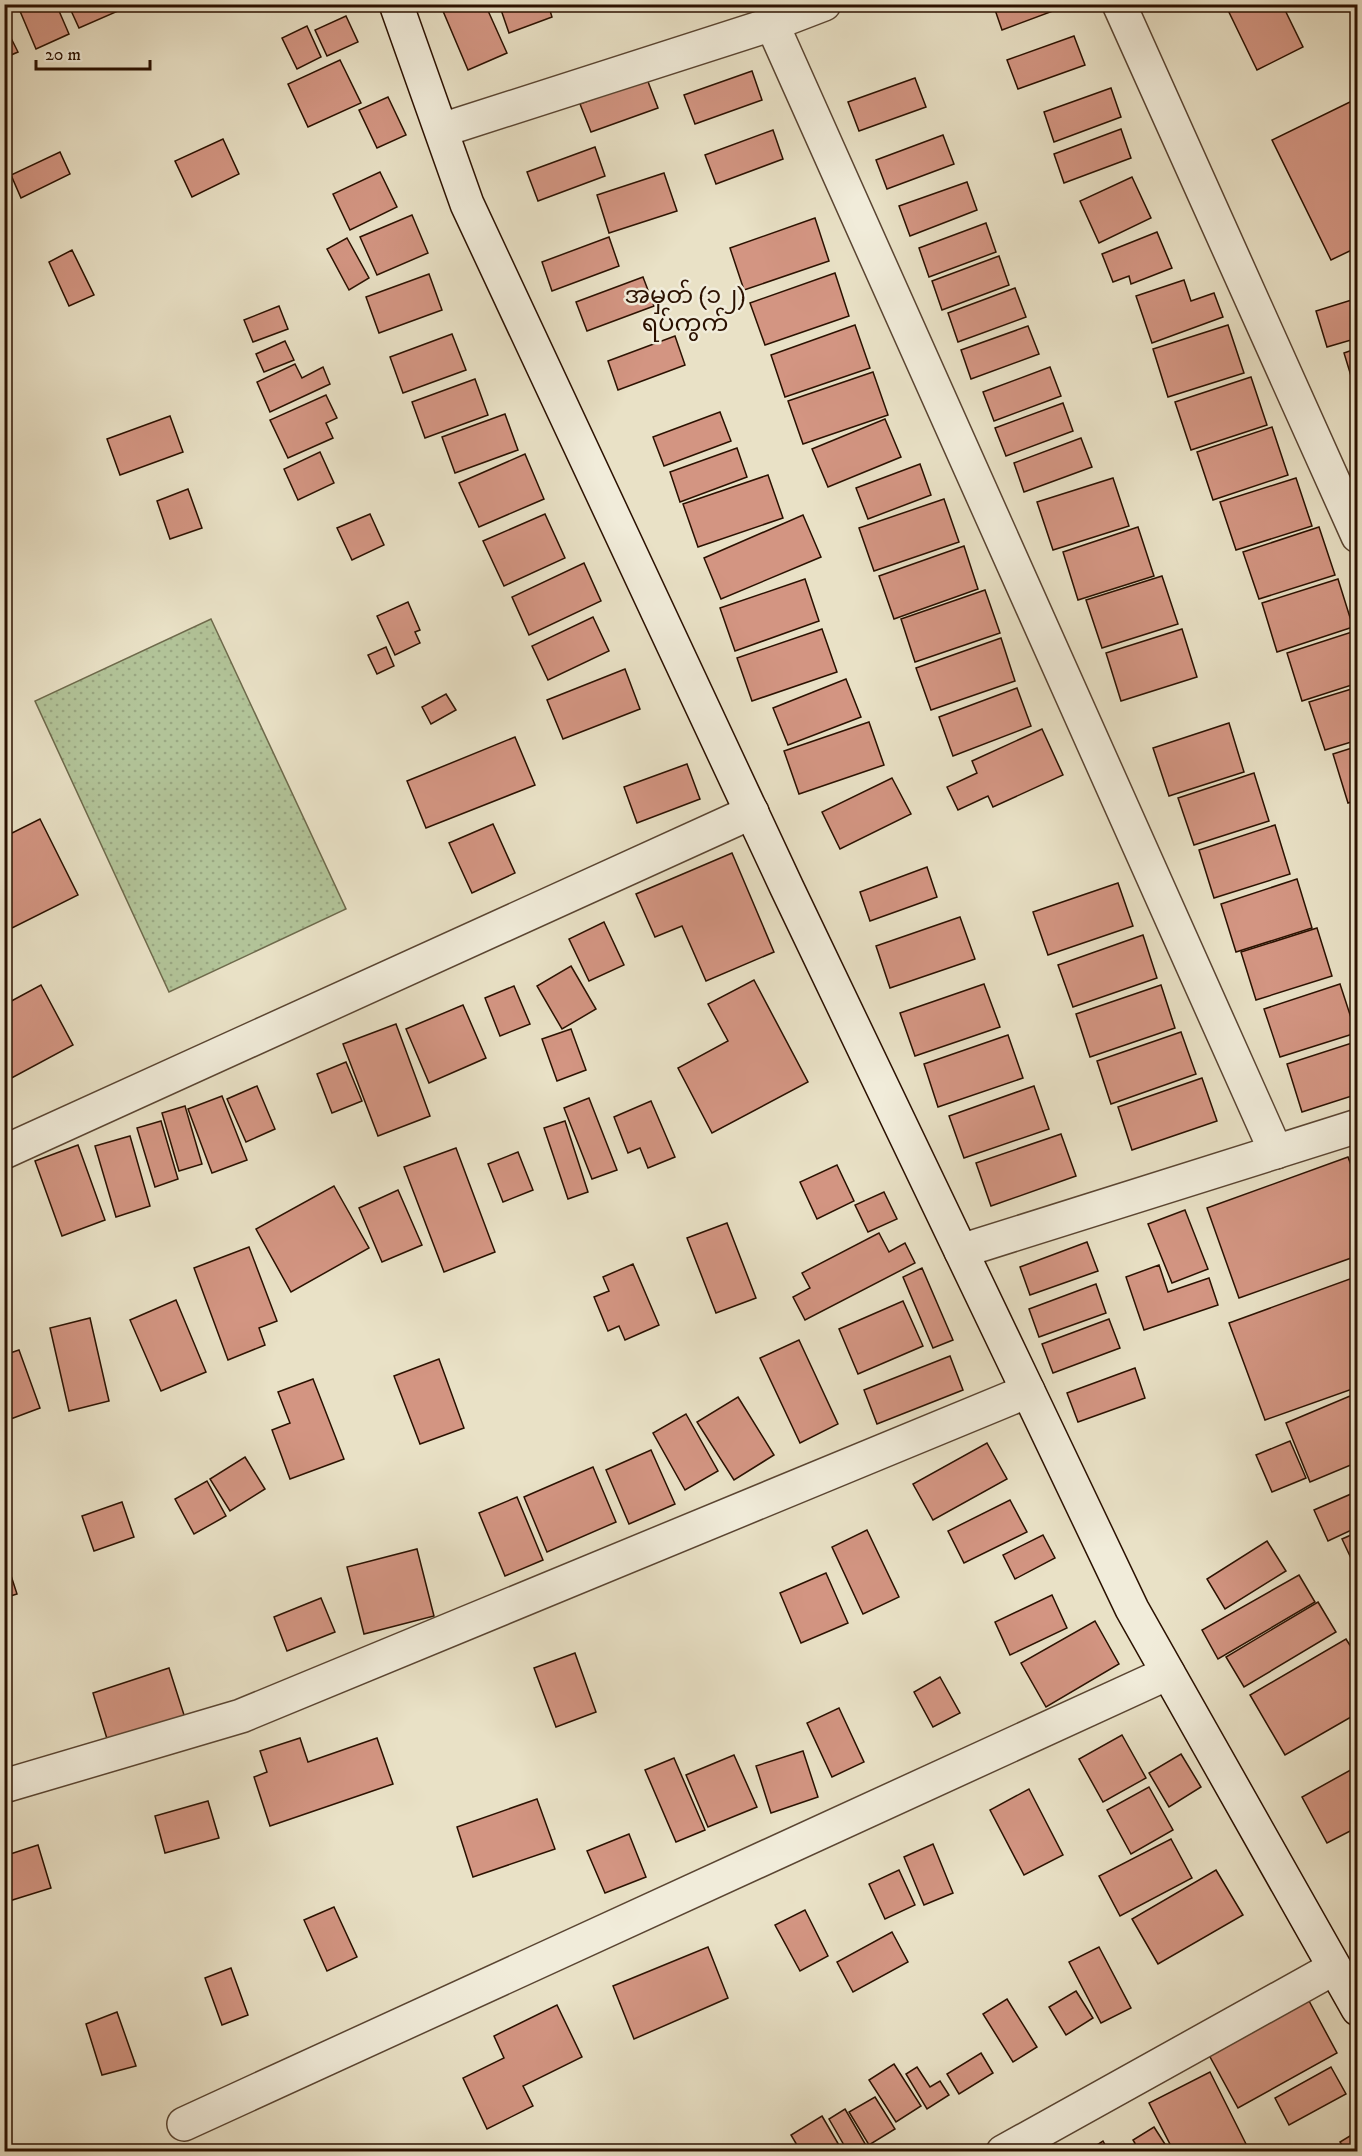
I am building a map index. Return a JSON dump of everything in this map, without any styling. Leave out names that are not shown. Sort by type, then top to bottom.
[{"type":"street","points":[[396,4],[467,204],[752,812],[1132,1609],[1358,2009]]},
{"type":"street","points":[[441,130],[772,24],[824,4]]},
{"type":"street","points":[[1119,4],[1358,536]]},
{"type":"street","points":[[772,24],[1276,1152]]},
{"type":"street","points":[[4,1152],[752,812]]},
{"type":"street","points":[[961,1251],[1358,1126]]},
{"type":"street","points":[[4,1786],[241,1716],[1028,1391]]},
{"type":"street","points":[[184,2124],[1168,1672]]},
{"type":"street","points":[[1003,2151],[1334,1968]]},
{"type":"green space","points":[[211,619],[346,909],[169,992],[35,701]]},
{"type":"building","points":[[17,4],[56,4],[69,34],[36,49]]},
{"type":"building","points":[[68,4],[123,4],[125,8],[79,28]]},
{"type":"building","points":[[440,4],[485,4],[507,53],[468,70]]},
{"type":"building","points":[[499,4],[548,4],[552,17],[509,33]]},
{"type":"building","points":[[993,4],[1069,4],[1069,5],[1002,30]]},
{"type":"building","points":[[1225,4],[1282,4],[1303,47],[1257,70]]},
{"type":"building","points":[[346,16],[358,42],[327,56],[315,30]]},
{"type":"building","points":[[4,24],[18,52],[4,58]]},
{"type":"building","points":[[307,26],[321,57],[297,69],[282,38]]},
{"type":"building","points":[[1074,36],[1085,65],[1018,89],[1007,60]]},
{"type":"building","points":[[340,60],[361,103],[308,127],[288,84]]},
{"type":"building","points":[[752,71],[762,100],[695,124],[684,95]]},
{"type":"building","points":[[915,78],[926,107],[859,131],[848,102]]},
{"type":"building","points":[[647,79],[658,108],[591,132],[580,104]]},
{"type":"building","points":[[1111,88],[1121,117],[1054,142],[1044,112]]},
{"type":"building","points":[[388,97],[406,135],[377,148],[359,110]]},
{"type":"building","points":[[1354,100],[1358,107],[1358,247],[1331,260],[1272,140]]},
{"type":"building","points":[[1121,129],[1131,158],[1064,183],[1054,154]]},
{"type":"building","points":[[773,130],[783,159],[716,184],[705,155]]},
{"type":"building","points":[[943,135],[954,164],[887,189],[876,160]]},
{"type":"building","points":[[223,139],[239,174],[192,197],[175,161]]},
{"type":"building","points":[[595,147],[605,176],[538,201],[527,172]]},
{"type":"building","points":[[60,152],[70,174],[21,198],[11,175]]},
{"type":"building","points":[[380,172],[397,207],[350,230],[333,194]]},
{"type":"building","points":[[664,173],[677,211],[609,233],[597,195]]},
{"type":"building","points":[[1132,177],[1151,218],[1099,243],[1080,201]]},
{"type":"building","points":[[967,182],[977,210],[910,236],[899,206]]},
{"type":"building","points":[[412,215],[428,253],[377,275],[360,237]]},
{"type":"building","points":[[815,218],[829,261],[744,290],[730,248]]},
{"type":"building","points":[[986,223],[996,252],[929,277],[919,248]]},
{"type":"building","points":[[1157,232],[1172,268],[1131,284],[1129,276],[1113,282],[1102,254]]},
{"type":"building","points":[[609,237],[619,266],[552,291],[542,262]]},
{"type":"building","points":[[347,238],[369,278],[349,290],[327,249]]},
{"type":"building","points":[[72,250],[94,295],[69,306],[49,262]]},
{"type":"building","points":[[999,256],[1009,285],[942,310],[932,281]]},
{"type":"building","points":[[835,273],[849,316],[765,345],[750,303]]},
{"type":"building","points":[[429,274],[442,310],[379,333],[366,297]]},
{"type":"building","points":[[643,277],[654,306],[587,331],[576,302]]},
{"type":"building","points":[[1184,280],[1191,301],[1214,293],[1223,317],[1152,343],[1136,296]]},
{"type":"building","points":[[1015,288],[1026,317],[958,342],[948,313]]},
{"type":"building","points":[[1358,298],[1358,338],[1327,347],[1316,311]]},
{"type":"building","points":[[279,306],[288,329],[253,342],[244,320]]},
{"type":"building","points":[[855,325],[870,368],[785,397],[771,355]]},
{"type":"building","points":[[1228,325],[1244,373],[1168,397],[1153,349]]},
{"type":"building","points":[[1028,326],[1039,354],[971,379],[961,350]]},
{"type":"building","points":[[452,334],[466,370],[403,393],[390,357]]},
{"type":"building","points":[[675,336],[685,365],[618,390],[608,361]]},
{"type":"building","points":[[285,341],[294,360],[264,372],[256,354]]},
{"type":"building","points":[[1358,348],[1358,388],[1355,389],[1344,353]]},
{"type":"building","points":[[295,364],[302,378],[323,367],[330,384],[270,412],[257,382]]},
{"type":"building","points":[[1050,367],[1061,396],[994,421],[983,392]]},
{"type":"building","points":[[873,372],[888,415],[803,444],[788,401]]},
{"type":"building","points":[[1251,377],[1267,425],[1191,450],[1175,402]]},
{"type":"building","points":[[475,379],[488,415],[425,438],[412,402]]},
{"type":"building","points":[[326,395],[337,418],[326,423],[333,438],[288,458],[270,420]]},
{"type":"building","points":[[1063,403],[1073,431],[1006,456],[995,428]]},
{"type":"building","points":[[720,412],[731,441],[664,466],[653,437]]},
{"type":"building","points":[[505,414],[518,450],[455,473],[442,437]]},
{"type":"building","points":[[170,416],[183,452],[120,475],[107,439]]},
{"type":"building","points":[[885,419],[901,457],[828,487],[812,449]]},
{"type":"building","points":[[1272,427],[1288,475],[1213,500],[1197,452]]},
{"type":"building","points":[[1081,438],[1092,467],[1024,492],[1014,463]]},
{"type":"building","points":[[737,448],[747,477],[680,502],[670,472]]},
{"type":"building","points":[[320,452],[334,483],[298,500],[284,469]]},
{"type":"building","points":[[525,454],[544,499],[479,527],[459,483]]},
{"type":"building","points":[[920,464],[931,495],[868,519],[856,488]]},
{"type":"building","points":[[768,475],[783,518],[698,547],[683,504]]},
{"type":"building","points":[[1113,478],[1129,526],[1053,550],[1037,502]]},
{"type":"building","points":[[1296,478],[1312,526],[1236,550],[1220,502]]},
{"type":"building","points":[[188,489],[202,528],[170,539],[157,501]]},
{"type":"building","points":[[944,499],[959,542],[874,571],[859,528]]},
{"type":"building","points":[[370,514],[384,545],[352,560],[337,528]]},
{"type":"building","points":[[545,514],[565,558],[504,586],[483,541]]},
{"type":"building","points":[[803,515],[821,557],[721,599],[704,558]]},
{"type":"building","points":[[1138,527],[1154,576],[1078,600],[1063,552]]},
{"type":"building","points":[[1319,527],[1335,575],[1259,599],[1243,552]]},
{"type":"building","points":[[964,546],[978,589],[894,619],[879,576]]},
{"type":"building","points":[[584,563],[601,601],[529,635],[512,597]]},
{"type":"building","points":[[1162,576],[1178,624],[1102,648],[1086,600]]},
{"type":"building","points":[[805,579],[819,621],[735,651],[720,608]]},
{"type":"building","points":[[1338,579],[1353,627],[1277,652],[1262,603]]},
{"type":"building","points":[[985,590],[1000,633],[915,662],[901,619]]},
{"type":"building","points":[[408,602],[420,630],[415,632],[420,643],[395,655],[377,616]]},
{"type":"building","points":[[593,617],[609,651],[548,680],[532,646]]},
{"type":"building","points":[[822,629],[837,672],[752,701],[737,658]]},
{"type":"building","points":[[1182,629],[1197,677],[1121,701],[1106,653]]},
{"type":"building","points":[[1358,630],[1358,683],[1302,701],[1287,653]]},
{"type":"building","points":[[1001,638],[1015,681],[931,710],[916,668]]},
{"type":"building","points":[[386,647],[394,666],[377,674],[368,655]]},
{"type":"building","points":[[625,669],[640,709],[563,739],[547,700]]},
{"type":"building","points":[[846,679],[861,717],[788,745],[773,708]]},
{"type":"building","points":[[1358,687],[1358,740],[1325,750],[1309,702]]},
{"type":"building","points":[[1017,688],[1031,726],[953,756],[939,717]]},
{"type":"building","points":[[446,694],[456,710],[431,724],[422,707]]},
{"type":"building","points":[[869,722],[884,765],[799,794],[784,751]]},
{"type":"building","points":[[1229,723],[1244,772],[1169,796],[1153,748]]},
{"type":"building","points":[[1042,729],[1063,775],[993,807],[988,796],[958,810],[947,787],[977,773],[972,761]]},
{"type":"building","points":[[515,737],[535,785],[426,828],[407,781]]},
{"type":"building","points":[[1358,746],[1358,800],[1348,803],[1333,754]]},
{"type":"building","points":[[687,764],[700,799],[637,823],[624,787]]},
{"type":"building","points":[[1254,773],[1269,821],[1194,845],[1178,798]]},
{"type":"building","points":[[892,778],[911,814],[840,849],[822,812]]},
{"type":"building","points":[[40,819],[78,895],[4,932],[4,837]]},
{"type":"building","points":[[493,824],[515,873],[472,893],[449,843]]},
{"type":"building","points":[[1275,825],[1290,874],[1214,898],[1199,850]]},
{"type":"building","points":[[732,853],[774,952],[706,981],[682,926],[655,937],[636,894]]},
{"type":"building","points":[[927,867],[937,897],[870,921],[860,892]]},
{"type":"building","points":[[1297,879],[1312,928],[1236,952],[1221,904]]},
{"type":"building","points":[[1118,883],[1133,926],[1048,955],[1033,912]]},
{"type":"building","points":[[960,917],[975,959],[890,988],[876,946]]},
{"type":"building","points":[[604,922],[624,965],[589,981],[569,939]]},
{"type":"building","points":[[1317,928],[1332,976],[1256,1000],[1241,952]]},
{"type":"building","points":[[1143,935],[1157,978],[1073,1007],[1058,965]]},
{"type":"building","points":[[571,966],[596,1009],[562,1029],[537,986]]},
{"type":"building","points":[[754,980],[808,1082],[712,1133],[678,1068],[728,1041],[708,1004]]},
{"type":"building","points":[[984,984],[1000,1027],[915,1056],[900,1013]]},
{"type":"building","points":[[1340,984],[1356,1033],[1280,1057],[1264,1009]]},
{"type":"building","points":[[41,985],[73,1045],[6,1081],[4,1005]]},
{"type":"building","points":[[1161,985],[1175,1028],[1090,1057],[1076,1014]]},
{"type":"building","points":[[514,986],[530,1024],[500,1036],[485,998]]},
{"type":"building","points":[[463,1005],[486,1058],[429,1083],[406,1029]]},
{"type":"building","points":[[396,1024],[430,1116],[378,1136],[343,1044]]},
{"type":"building","points":[[571,1029],[586,1070],[557,1081],[542,1039]]},
{"type":"building","points":[[1181,1032],[1196,1074],[1111,1104],[1097,1061]]},
{"type":"building","points":[[1008,1035],[1023,1078],[938,1107],[924,1064]]},
{"type":"building","points":[[1358,1041],[1358,1094],[1302,1112],[1287,1064]]},
{"type":"building","points":[[346,1062],[362,1101],[332,1113],[317,1074]]},
{"type":"building","points":[[1202,1078],[1217,1121],[1132,1150],[1118,1107]]},
{"type":"building","points":[[257,1086],[275,1129],[246,1142],[227,1099]]},
{"type":"building","points":[[1034,1086],[1049,1129],[964,1158],[949,1116]]},
{"type":"building","points":[[222,1096],[247,1160],[212,1173],[188,1109]]},
{"type":"building","points":[[589,1098],[617,1170],[592,1179],[564,1108]]},
{"type":"building","points":[[651,1101],[675,1157],[648,1168],[640,1148],[628,1153],[614,1117]]},
{"type":"building","points":[[185,1106],[202,1164],[179,1171],[162,1113]]},
{"type":"building","points":[[161,1121],[178,1179],[155,1187],[137,1128]]},
{"type":"building","points":[[565,1121],[588,1192],[568,1199],[544,1128]]},
{"type":"building","points":[[1061,1134],[1076,1176],[991,1206],[976,1163]]},
{"type":"building","points":[[130,1136],[150,1206],[116,1217],[95,1146]]},
{"type":"building","points":[[78,1145],[105,1220],[62,1236],[35,1161]]},
{"type":"building","points":[[456,1148],[495,1252],[444,1272],[404,1167]]},
{"type":"building","points":[[518,1152],[533,1190],[503,1202],[488,1164]]},
{"type":"building","points":[[1348,1157],[1358,1184],[1358,1252],[1354,1257],[1239,1298],[1207,1208]]},
{"type":"building","points":[[837,1165],[854,1201],[817,1219],[800,1182]]},
{"type":"building","points":[[334,1186],[369,1248],[291,1292],[256,1229]]},
{"type":"building","points":[[398,1190],[422,1245],[382,1262],[359,1208]]},
{"type":"building","points":[[884,1192],[897,1219],[868,1232],[855,1205]]},
{"type":"building","points":[[1185,1210],[1208,1269],[1172,1283],[1148,1224]]},
{"type":"building","points":[[727,1223],[756,1298],[716,1313],[687,1238]]},
{"type":"building","points":[[879,1233],[889,1252],[905,1243],[915,1263],[805,1320],[793,1297],[810,1288],[802,1273]]},
{"type":"building","points":[[1087,1242],[1098,1271],[1030,1295],[1020,1267]]},
{"type":"building","points":[[249,1247],[277,1321],[259,1328],[265,1345],[228,1360],[194,1268]]},
{"type":"building","points":[[633,1264],[659,1325],[625,1340],[619,1326],[608,1331],[594,1297],[609,1291],[603,1277]]},
{"type":"building","points":[[1159,1265],[1168,1292],[1209,1278],[1218,1305],[1144,1330],[1126,1277]]},
{"type":"building","points":[[922,1268],[953,1340],[933,1348],[903,1277]]},
{"type":"building","points":[[1358,1276],[1358,1387],[1265,1420],[1229,1323]]},
{"type":"building","points":[[1096,1284],[1106,1313],[1039,1337],[1029,1309]]},
{"type":"building","points":[[176,1300],[206,1372],[161,1391],[130,1320]]},
{"type":"building","points":[[903,1301],[923,1346],[858,1374],[839,1329]]},
{"type":"building","points":[[90,1318],[109,1401],[69,1411],[50,1328]]},
{"type":"building","points":[[1109,1319],[1120,1348],[1053,1373],[1042,1344]]},
{"type":"building","points":[[799,1340],[838,1424],[800,1443],[760,1358]]},
{"type":"building","points":[[19,1350],[40,1408],[8,1420],[4,1411],[4,1355]]},
{"type":"building","points":[[950,1356],[963,1390],[877,1424],[864,1390]]},
{"type":"building","points":[[439,1359],[464,1428],[420,1444],[394,1376]]},
{"type":"building","points":[[1135,1368],[1145,1398],[1078,1422],[1067,1393]]},
{"type":"building","points":[[313,1379],[344,1459],[290,1479],[272,1430],[290,1423],[278,1392]]},
{"type":"building","points":[[1350,1396],[1358,1414],[1358,1462],[1310,1482],[1286,1423]]},
{"type":"building","points":[[738,1397],[774,1455],[734,1480],[697,1422]]},
{"type":"building","points":[[686,1414],[718,1471],[685,1490],[653,1433]]},
{"type":"building","points":[[1290,1441],[1306,1478],[1272,1492],[1256,1455]]},
{"type":"building","points":[[987,1443],[1007,1479],[933,1520],[913,1484]]},
{"type":"building","points":[[651,1450],[675,1504],[629,1524],[606,1470]]},
{"type":"building","points":[[245,1457],[265,1489],[230,1511],[210,1479]]},
{"type":"building","points":[[593,1467],[616,1522],[547,1552],[524,1497]]},
{"type":"building","points":[[207,1481],[226,1516],[194,1534],[175,1499]]},
{"type":"building","points":[[1358,1491],[1358,1527],[1328,1541],[1314,1510]]},
{"type":"building","points":[[517,1497],[543,1560],[505,1576],[479,1513]]},
{"type":"building","points":[[1010,1500],[1027,1532],[964,1563],[948,1531]]},
{"type":"building","points":[[122,1502],[134,1537],[94,1551],[82,1516]]},
{"type":"building","points":[[867,1530],[899,1597],[863,1614],[832,1547]]},
{"type":"building","points":[[1358,1532],[1358,1571],[1357,1571],[1342,1539]]},
{"type":"building","points":[[1043,1535],[1055,1558],[1015,1579],[1003,1555]]},
{"type":"building","points":[[1267,1541],[1286,1571],[1225,1609],[1207,1579]]},
{"type":"building","points":[[417,1549],[434,1616],[364,1634],[347,1567]]},
{"type":"building","points":[[4,1554],[17,1594],[4,1598]]},
{"type":"building","points":[[826,1573],[848,1623],[801,1643],[780,1593]]},
{"type":"building","points":[[1299,1575],[1315,1602],[1218,1659],[1202,1630]]},
{"type":"building","points":[[1052,1595],[1067,1628],[1010,1655],[995,1622]]},
{"type":"building","points":[[321,1598],[335,1632],[287,1651],[274,1617]]},
{"type":"building","points":[[1318,1602],[1336,1632],[1244,1687],[1226,1657]]},
{"type":"building","points":[[1095,1621],[1119,1664],[1046,1707],[1021,1663]]},
{"type":"building","points":[[1346,1639],[1358,1658],[1358,1713],[1285,1755],[1250,1695]]},
{"type":"building","points":[[575,1653],[596,1712],[556,1727],[534,1668]]},
{"type":"building","points":[[169,1668],[185,1718],[108,1742],[93,1693]]},
{"type":"building","points":[[940,1677],[960,1713],[933,1727],[914,1692]]},
{"type":"building","points":[[839,1708],[864,1762],[832,1777],[807,1723]]},
{"type":"building","points":[[1122,1735],[1146,1778],[1103,1802],[1079,1759]]},
{"type":"building","points":[[300,1738],[308,1762],[377,1738],[393,1784],[270,1826],[254,1777],[267,1772],[260,1751]]},
{"type":"building","points":[[803,1751],[818,1797],[771,1813],[756,1766]]},
{"type":"building","points":[[1181,1754],[1201,1787],[1169,1807],[1149,1773]]},
{"type":"building","points":[[734,1755],[757,1807],[708,1827],[686,1775]]},
{"type":"building","points":[[674,1758],[705,1830],[676,1842],[645,1770]]},
{"type":"building","points":[[1356,1767],[1358,1770],[1358,1827],[1327,1843],[1302,1797]]},
{"type":"building","points":[[1149,1787],[1173,1830],[1131,1854],[1107,1810]]},
{"type":"building","points":[[1029,1789],[1063,1855],[1024,1875],[990,1810]]},
{"type":"building","points":[[537,1799],[555,1849],[473,1877],[457,1827]]},
{"type":"building","points":[[208,1801],[219,1838],[165,1853],[155,1816]]},
{"type":"building","points":[[629,1834],[646,1877],[605,1893],[587,1851]]},
{"type":"building","points":[[1171,1839],[1192,1878],[1120,1916],[1099,1876]]},
{"type":"building","points":[[933,1844],[953,1893],[924,1905],[904,1857]]},
{"type":"building","points":[[38,1845],[51,1888],[6,1902],[4,1856]]},
{"type":"building","points":[[899,1870],[915,1905],[885,1919],[869,1884]]},
{"type":"building","points":[[1216,1870],[1243,1915],[1158,1964],[1132,1919]]},
{"type":"building","points":[[334,1907],[357,1957],[327,1971],[304,1920]]},
{"type":"building","points":[[805,1910],[828,1956],[800,1971],[775,1925]]},
{"type":"building","points":[[892,1932],[908,1962],[853,1992],[837,1962]]},
{"type":"building","points":[[708,1947],[728,1998],[634,2039],[613,1986]]},
{"type":"building","points":[[1099,1947],[1131,2008],[1101,2023],[1069,1962]]},
{"type":"building","points":[[231,1968],[248,2015],[222,2025],[205,1978]]},
{"type":"building","points":[[1076,1991],[1093,2018],[1066,2035],[1049,2007]]},
{"type":"building","points":[[1007,1999],[1037,2047],[1013,2062],[983,2014]]},
{"type":"building","points":[[1308,1999],[1337,2053],[1238,2108],[1209,2055]]},
{"type":"building","points":[[557,2005],[582,2057],[523,2086],[533,2106],[487,2129],[463,2078],[504,2058],[494,2036]]},
{"type":"building","points":[[117,2012],[136,2066],[102,2075],[86,2024]]},
{"type":"building","points":[[981,2053],[993,2073],[959,2094],[947,2074]]},
{"type":"building","points":[[894,2064],[921,2106],[896,2122],[869,2080]]},
{"type":"building","points":[[917,2067],[930,2087],[940,2081],[949,2095],[927,2109],[906,2074]]},
{"type":"building","points":[[1331,2067],[1346,2094],[1289,2125],[1275,2098]]},
{"type":"building","points":[[1210,2072],[1250,2152],[1174,2152],[1149,2103]]},
{"type":"building","points":[[875,2097],[895,2129],[869,2145],[849,2112]]},
{"type":"building","points":[[845,2109],[867,2147],[860,2152],[848,2152],[829,2119]]},
{"type":"building","points":[[822,2116],[843,2152],[801,2152],[791,2135]]},
{"type":"building","points":[[1154,2127],[1170,2152],[1140,2152],[1133,2140]]},
{"type":"building","points":[[1358,2131],[1358,2152],[1347,2152],[1340,2142]]},
{"type":"building","points":[[1103,2141],[1109,2152],[1086,2152]]},
{"type":"district","name":"အမှတ် (၁၂) ရပ်ကွက်","points":[[685,310]]}]
